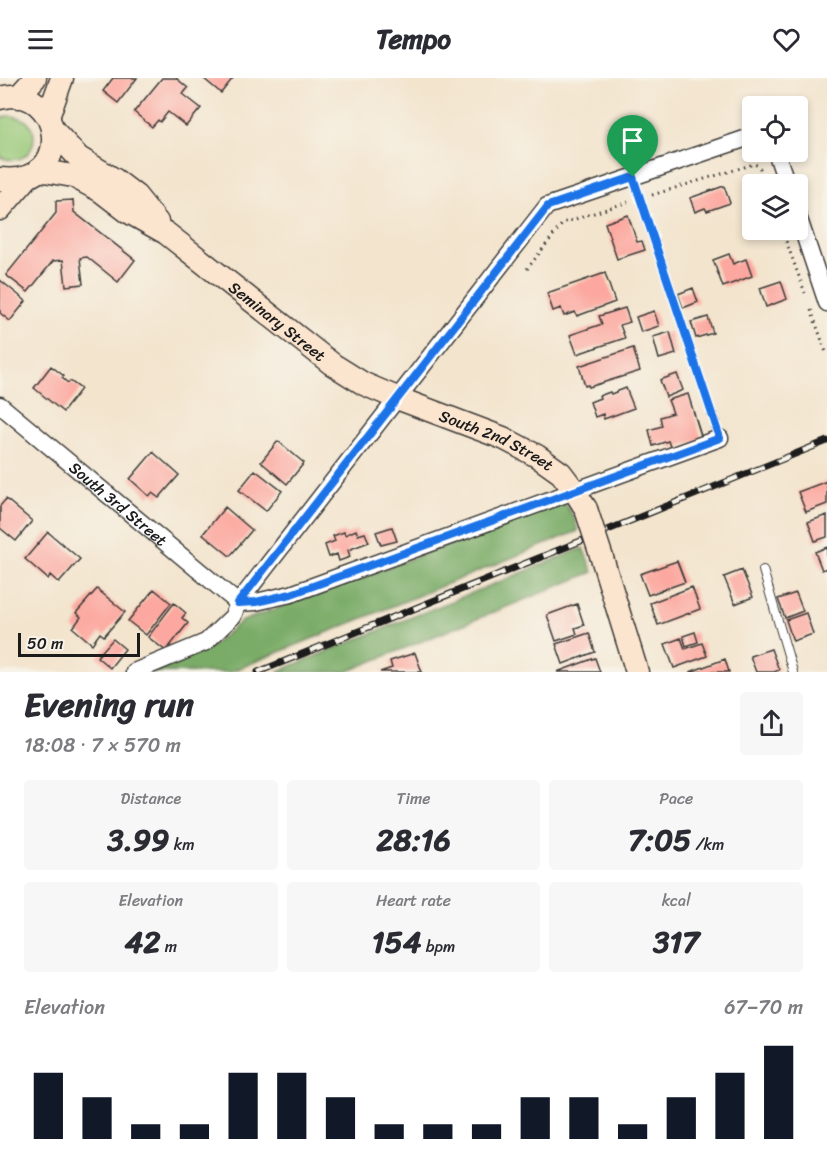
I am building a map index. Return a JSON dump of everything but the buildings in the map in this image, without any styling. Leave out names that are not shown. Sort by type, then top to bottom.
[{"type":"street","points":[[6,96],[35,78]]},
{"type":"street","points":[[0,209],[47,162],[54,141],[50,123],[62,78]]},
{"type":"street","name":"Seminary Street","points":[[6,96],[30,100],[40,107],[79,158],[136,196],[165,233]]},
{"type":"street","points":[[134,672],[206,642],[233,616],[238,603],[548,206],[742,140]]},
{"type":"street","name":"Seminary Street","points":[[0,179],[13,181],[33,174],[73,176],[101,191],[127,211],[165,233],[332,364],[364,384],[396,398]]},
{"type":"street","points":[[806,240],[827,303]]},
{"type":"street","name":"South 2nd Street","points":[[396,398],[503,438],[537,456],[561,473],[580,500],[602,558],[637,672]]},
{"type":"street","name":"South 3rd Street","points":[[0,405],[238,603]]},
{"type":"street","points":[[238,603],[256,602],[291,594],[580,500],[720,438]]},
{"type":"lane","points":[[633,177],[720,438]]},
{"type":"lane","points":[[763,570],[793,672]]},
{"type":"green space","points":[[7,116],[20,118],[29,124],[33,132],[34,142],[30,151],[23,157],[13,160],[0,157],[0,119]]},
{"type":"green space","points":[[564,502],[574,518],[578,531],[230,672],[152,672],[213,645],[240,622]]},
{"type":"green space","points":[[583,548],[593,572],[346,672],[276,672]]},
{"type":"railway","points":[[258,672],[827,441]]},
{"type":"route","points":[[633,177],[720,438],[291,594],[256,602],[238,603],[548,206],[633,177]]}]
